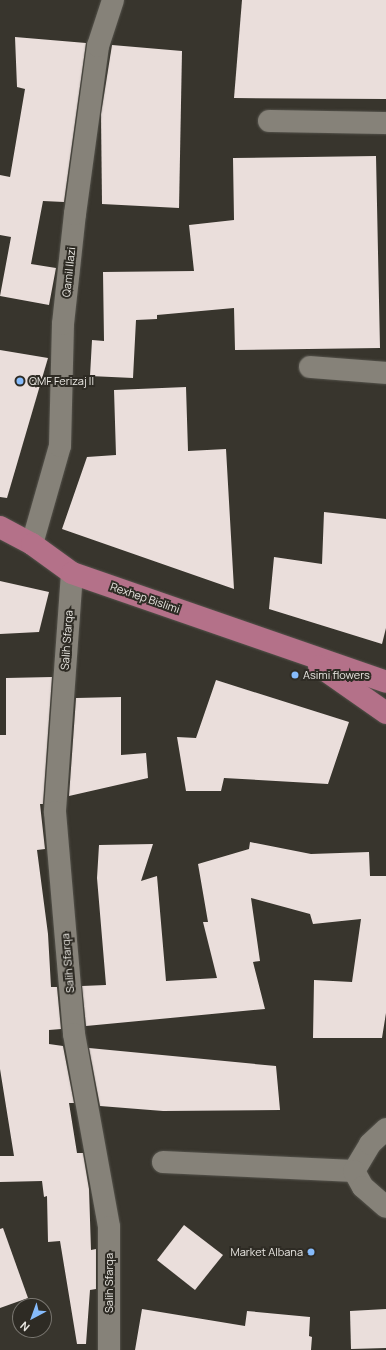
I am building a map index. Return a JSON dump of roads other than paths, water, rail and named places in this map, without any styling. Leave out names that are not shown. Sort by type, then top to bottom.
[{"type":"main road","name":"Rexhep Bislimi","points":[[0,528],[32,544],[72,573],[386,682]]},
{"type":"main road","name":"Rexhep Bislimi","points":[[298,652],[386,713]]},
{"type":"street","name":"Qamil Ilazi","points":[[32,544],[60,446],[64,324],[75,214],[98,46],[113,0]]},
{"type":"street","points":[[269,121],[386,123]]},
{"type":"street","points":[[310,367],[386,373]]},
{"type":"street","name":"Salih Sfarqa","points":[[72,573],[55,812],[74,1034],[109,1228],[109,1350]]},
{"type":"street","points":[[354,1171],[370,1144],[386,1129]]},
{"type":"street","points":[[163,1162],[354,1171]]},
{"type":"street","points":[[354,1171],[363,1187],[386,1207]]},
{"type":"place","name":"QMF Ferizaj II","points":[[20,381]]},
{"type":"place","name":"Asimi flowers","points":[[295,675]]},
{"type":"place","name":"Market Albana","points":[[311,1252]]}]
